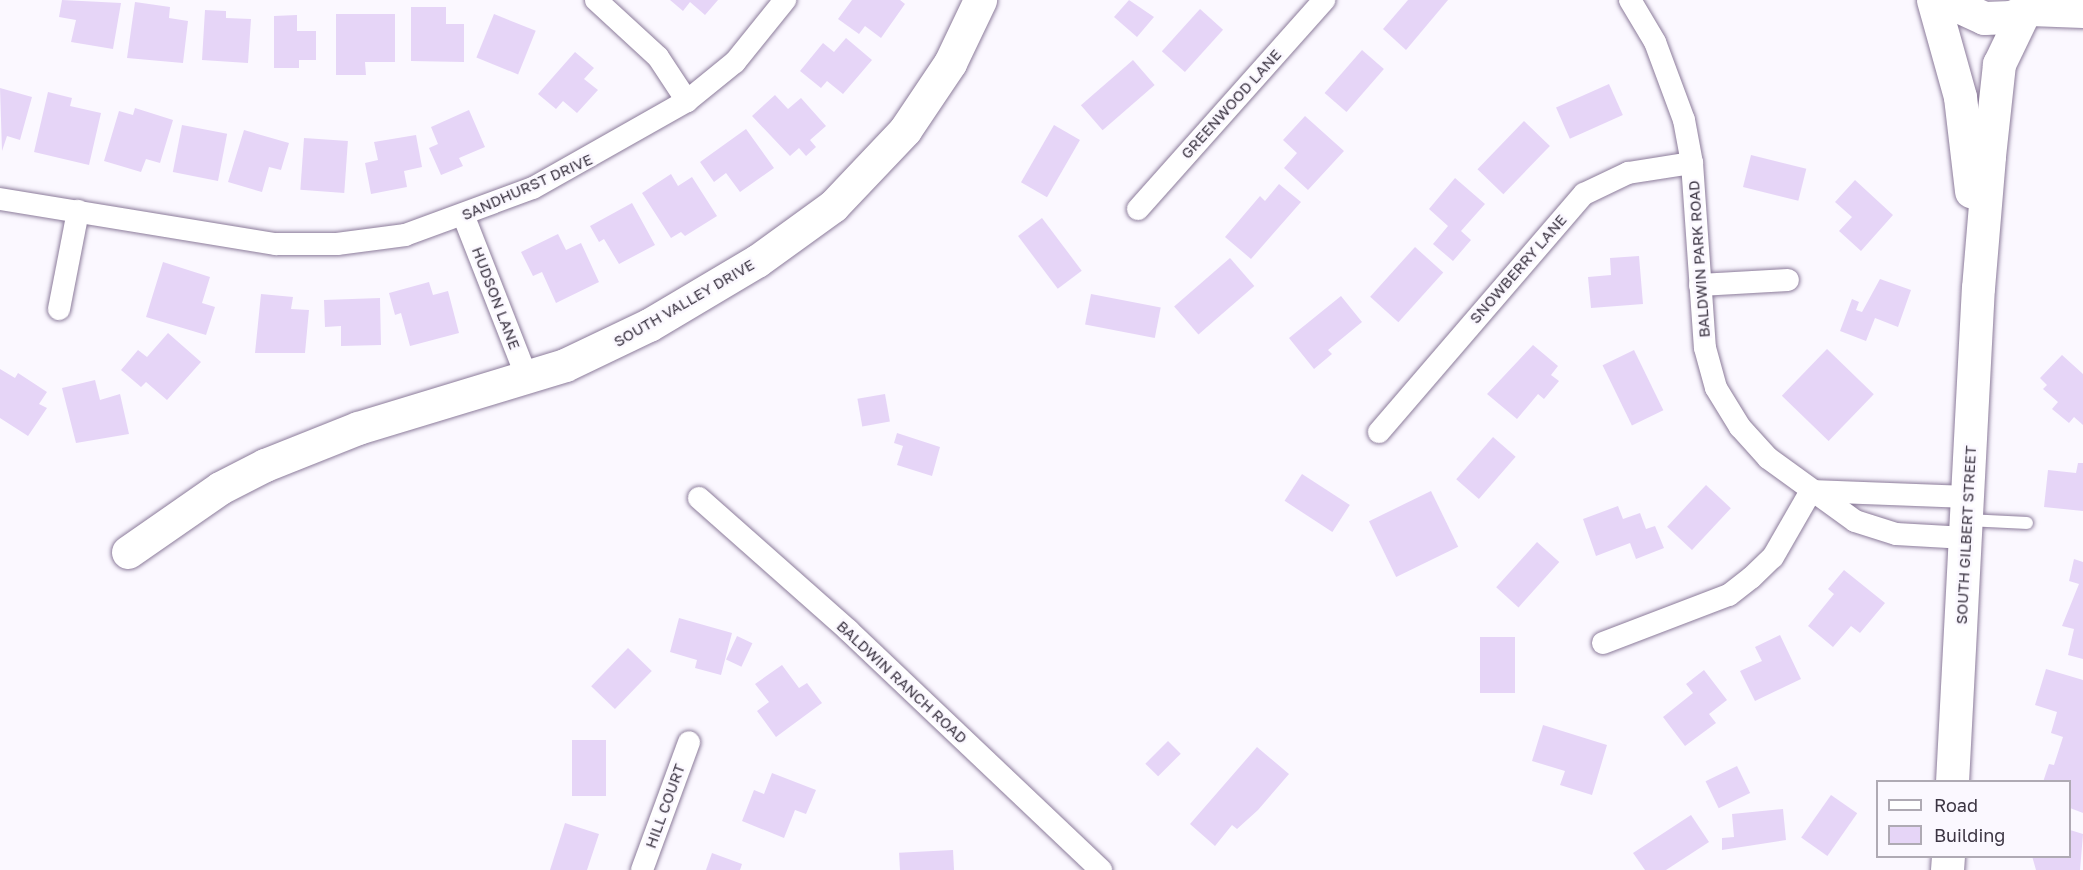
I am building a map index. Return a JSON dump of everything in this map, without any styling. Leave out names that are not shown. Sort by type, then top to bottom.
[{"type":"street","points":[[596,0],[658,57],[687,102]]},
{"type":"street","name":"SANDHURST DRIVE","points":[[0,199],[276,244],[337,244],[405,235],[464,217],[610,149],[687,102],[735,62],[785,0]]},
{"type":"street","name":"SOUTH VALLEY DRIVE","points":[[128,552],[220,488],[301,449],[527,378],[650,325],[757,261],[833,206],[905,130],[950,63],[980,0]]},
{"type":"street","name":"GREENWOOD LANE","points":[[1138,209],[1324,0]]},
{"type":"street","name":"BALDWIN PARK ROAD","points":[[1630,0],[1673,85],[1692,163],[1705,348],[1716,388],[1740,427],[1768,458],[1831,508],[1876,529],[1967,518]]},
{"type":"street","name":"SOUTH GILBERT STREET","points":[[1934,0],[1965,127],[1978,288]]},
{"type":"street","points":[[1944,0],[1984,18],[2032,7],[2083,11]]},
{"type":"street","name":"SOUTH GILBERT STREET","points":[[1952,780],[1978,288],[1999,64],[2032,7]]},
{"type":"street","name":"SNOWBERRY LANE","points":[[1379,432],[1584,194],[1628,173],[1692,163]]},
{"type":"street","points":[[59,309],[78,210]]},
{"type":"street","name":"HUDSON LANE","points":[[464,217],[527,378]]},
{"type":"street","points":[[1700,285],[1788,280]]},
{"type":"street","points":[[1603,643],[1728,595],[1752,578],[1773,557],[1811,490],[1967,518]]},
{"type":"street","name":"BALDWIN RANCH ROAD","points":[[699,498],[848,630],[1101,870]]},
{"type":"street","name":"HILL COURT","points":[[642,870],[689,742]]},
{"type":"lane","points":[[1967,518],[2027,523]]},
{"type":"building","points":[[62,0],[121,3],[113,49],[71,42],[76,20],[59,17]]},
{"type":"building","points":[[670,0],[718,0],[705,15],[690,2],[683,11]]},
{"type":"building","points":[[852,0],[900,0],[905,4],[881,38],[865,26],[859,34],[838,19]]},
{"type":"building","points":[[1129,0],[1154,17],[1137,37],[1114,17]]},
{"type":"building","points":[[1408,0],[1448,0],[1406,50],[1383,29]]},
{"type":"building","points":[[135,2],[170,7],[169,18],[188,21],[183,63],[127,58]]},
{"type":"building","points":[[411,7],[446,7],[446,24],[464,24],[464,62],[411,61]]},
{"type":"building","points":[[1200,9],[1223,30],[1185,72],[1162,51]]},
{"type":"building","points":[[205,10],[226,11],[226,18],[251,19],[248,63],[202,60]]},
{"type":"building","points":[[336,14],[395,14],[395,62],[365,62],[366,75],[336,75]]},
{"type":"building","points":[[494,14],[536,31],[518,74],[476,58]]},
{"type":"building","points":[[297,15],[297,31],[316,31],[316,60],[299,60],[299,68],[274,68],[274,16]]},
{"type":"building","points":[[846,38],[872,60],[843,94],[827,81],[821,88],[800,71],[823,43],[834,52]]},
{"type":"building","points":[[1362,50],[1384,69],[1346,112],[1325,93]]},
{"type":"building","points":[[575,52],[594,68],[584,79],[598,90],[577,113],[563,101],[556,109],[538,94]]},
{"type":"building","points":[[1133,60],[1155,85],[1103,130],[1081,105]]},
{"type":"building","points":[[1609,84],[1623,115],[1570,139],[1556,108]]},
{"type":"building","points":[[0,88],[32,97],[20,140],[7,136],[2,151]]},
{"type":"building","points":[[48,92],[72,98],[70,106],[101,113],[89,165],[34,152]]},
{"type":"building","points":[[775,95],[788,109],[801,98],[826,126],[810,140],[816,147],[806,156],[799,148],[790,156],[752,116]]},
{"type":"building","points":[[135,108],[173,120],[160,163],[146,159],[141,172],[104,161],[119,111],[133,115]]},
{"type":"building","points":[[469,110],[485,147],[459,158],[463,166],[441,175],[429,148],[438,144],[431,127]]},
{"type":"building","points":[[1305,116],[1344,151],[1308,190],[1284,168],[1297,153],[1283,140]]},
{"type":"building","points":[[1524,121],[1550,146],[1503,194],[1477,169]]},
{"type":"building","points":[[182,125],[227,134],[218,181],[173,172]]},
{"type":"building","points":[[1054,125],[1080,140],[1047,197],[1021,182]]},
{"type":"building","points":[[746,129],[774,168],[740,192],[726,173],[714,182],[700,162]]},
{"type":"building","points":[[244,130],[289,143],[281,170],[269,167],[262,192],[228,182]]},
{"type":"building","points":[[416,135],[422,167],[404,171],[407,187],[371,194],[365,163],[378,160],[374,142]]},
{"type":"building","points":[[304,138],[348,141],[344,193],[300,190]]},
{"type":"building","points":[[1751,155],[1806,169],[1798,201],[1743,187]]},
{"type":"building","points":[[671,174],[678,186],[692,177],[717,216],[685,236],[681,232],[671,238],[642,193]]},
{"type":"building","points":[[1455,178],[1485,204],[1461,231],[1471,240],[1453,261],[1433,244],[1448,226],[1429,209]]},
{"type":"building","points":[[1855,180],[1893,215],[1861,251],[1839,231],[1852,217],[1835,202]]},
{"type":"building","points":[[1279,184],[1301,202],[1251,259],[1225,237],[1260,196],[1265,201]]},
{"type":"building","points":[[632,203],[655,245],[619,264],[604,239],[599,242],[590,226]]},
{"type":"building","points":[[1042,218],[1082,271],[1058,289],[1018,236]]},
{"type":"building","points":[[558,234],[566,250],[581,243],[599,282],[556,303],[542,272],[533,276],[521,252]]},
{"type":"building","points":[[1415,247],[1443,272],[1398,322],[1370,297]]},
{"type":"building","points":[[1639,256],[1643,304],[1591,308],[1588,277],[1611,275],[1610,258]]},
{"type":"building","points":[[1230,258],[1254,286],[1198,334],[1174,307]]},
{"type":"building","points":[[163,262],[210,277],[202,303],[215,307],[206,335],[146,317]]},
{"type":"building","points":[[1880,279],[1911,290],[1898,327],[1875,318],[1866,341],[1840,331],[1852,299],[1859,302],[1856,310],[1862,312]]},
{"type":"building","points":[[429,282],[433,295],[448,291],[459,333],[410,346],[401,313],[395,315],[389,293]]},
{"type":"building","points":[[261,294],[293,297],[291,309],[309,310],[305,353],[255,353]]},
{"type":"building","points":[[1091,294],[1161,308],[1155,338],[1085,324]]},
{"type":"building","points":[[1341,296],[1362,322],[1328,350],[1332,354],[1314,369],[1289,338]]},
{"type":"building","points":[[380,298],[381,345],[341,346],[341,326],[325,327],[324,300]]},
{"type":"building","points":[[168,333],[201,362],[167,400],[146,382],[141,387],[121,370],[138,350],[147,357]]},
{"type":"building","points":[[1533,345],[1558,366],[1551,375],[1559,381],[1544,399],[1538,394],[1517,419],[1487,394]]},
{"type":"building","points":[[1827,349],[1874,394],[1829,441],[1782,396]]},
{"type":"building","points":[[1634,350],[1663,410],[1632,426],[1603,365]]},
{"type":"building","points":[[2062,355],[2083,374],[2083,425],[2074,417],[2069,423],[2052,409],[2058,402],[2043,389],[2047,385],[2040,378]]},
{"type":"building","points":[[0,369],[15,378],[18,373],[47,392],[39,404],[47,408],[28,436],[0,418]]},
{"type":"building","points":[[95,380],[100,400],[120,394],[129,434],[76,443],[62,388]]},
{"type":"building","points":[[885,394],[890,422],[862,426],[857,399]]},
{"type":"building","points":[[897,433],[940,447],[932,476],[897,465],[903,446],[894,443]]},
{"type":"building","points":[[1493,437],[1516,457],[1479,499],[1456,479]]},
{"type":"building","points":[[2078,463],[2083,463],[2083,511],[2044,507],[2048,470],[2076,473]]},
{"type":"building","points":[[1302,474],[1350,505],[1332,532],[1285,501]]},
{"type":"building","points":[[1706,485],[1731,508],[1692,550],[1667,527]]},
{"type":"building","points":[[1431,491],[1458,547],[1396,577],[1369,521]]},
{"type":"building","points":[[1618,506],[1623,519],[1640,513],[1646,529],[1655,526],[1664,548],[1636,559],[1630,543],[1596,556],[1583,519]]},
{"type":"building","points":[[1537,542],[1559,562],[1518,607],[1496,587]]},
{"type":"building","points":[[2074,559],[2083,562],[2083,659],[2068,655],[2074,629],[2062,626],[2079,584],[2069,581]]},
{"type":"building","points":[[1844,570],[1885,603],[1860,633],[1851,626],[1833,647],[1808,626],[1834,594],[1828,589]]},
{"type":"building","points":[[679,618],[732,633],[721,675],[695,668],[697,660],[670,652]]},
{"type":"building","points":[[1780,635],[1801,679],[1755,701],[1740,671],[1762,661],[1755,647]]},
{"type":"building","points":[[737,636],[752,643],[741,667],[726,660]]},
{"type":"building","points":[[1480,637],[1515,637],[1515,693],[1480,693]]},
{"type":"building","points":[[628,648],[652,671],[615,709],[591,686]]},
{"type":"building","points":[[782,665],[799,688],[807,683],[822,703],[776,737],[757,711],[769,702],[755,684]]},
{"type":"building","points":[[2046,669],[2083,680],[2083,813],[2071,808],[2071,780],[2044,780],[2049,764],[2054,765],[2063,737],[2051,733],[2057,712],[2035,705]]},
{"type":"building","points":[[1704,670],[1727,700],[1709,714],[1716,723],[1685,746],[1663,717],[1693,693],[1686,684]]},
{"type":"building","points":[[1543,725],[1607,745],[1592,795],[1560,785],[1565,771],[1532,761]]},
{"type":"building","points":[[572,740],[606,740],[606,796],[572,796]]},
{"type":"building","points":[[1168,741],[1181,754],[1158,776],[1145,764]]},
{"type":"building","points":[[1257,747],[1289,774],[1258,810],[1237,829],[1232,825],[1215,846],[1190,824]]},
{"type":"building","points":[[1737,766],[1750,793],[1719,808],[1706,781]]},
{"type":"building","points":[[772,773],[816,790],[806,814],[795,810],[784,838],[742,821],[754,790],[764,794]]},
{"type":"building","points":[[1831,795],[1857,813],[1827,856],[1801,838]]},
{"type":"building","points":[[1783,809],[1786,840],[1722,850],[1722,838],[1734,837],[1732,814]]},
{"type":"building","points":[[1691,815],[1709,842],[1666,870],[1645,870],[1633,853]]},
{"type":"building","points":[[565,823],[599,834],[587,870],[550,870]]},
{"type":"building","points":[[2071,830],[2083,834],[2080,870],[2036,870],[2033,858],[2071,858]]},
{"type":"building","points":[[953,850],[954,870],[900,870],[899,853]]},
{"type":"building","points":[[712,853],[742,864],[740,870],[706,870]]}]
